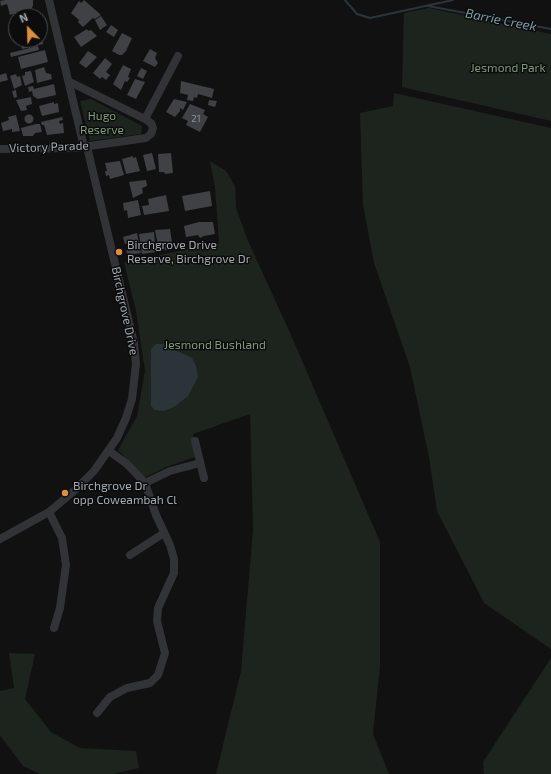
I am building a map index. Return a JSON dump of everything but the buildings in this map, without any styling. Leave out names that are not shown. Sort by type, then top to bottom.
[{"type":"street","name":"Birchgrove Drive","points":[[0,539],[49,512],[74,491],[94,471],[109,451],[123,425],[130,405],[135,376],[136,355],[132,332],[49,0]]},
{"type":"street","points":[[70,82],[145,119],[178,56]]},
{"type":"street","name":"Victory Parade","points":[[0,149],[86,147],[146,138],[150,136],[152,128],[150,123],[145,119]]},
{"type":"street","points":[[196,441],[204,478]]},
{"type":"street","points":[[97,713],[110,697],[127,688],[150,683],[158,675],[165,653],[157,621],[158,608],[174,573],[174,559],[170,545],[145,483],[127,464],[109,451]]},
{"type":"street","points":[[145,483],[170,471],[200,463]]},
{"type":"street","points":[[49,512],[62,538],[66,565],[60,608],[54,628]]},
{"type":"street","points":[[130,555],[164,533]]},
{"type":"green space","name":"Jesmond Park","points":[[429,8],[551,34],[551,121],[402,87],[404,13]]},
{"type":"green space","points":[[394,93],[551,128],[551,649],[484,603],[437,511],[429,457],[410,367],[374,263],[363,205],[360,113],[393,106]]},
{"type":"green space","name":"Hugo Reserve","points":[[91,99],[142,126],[141,134],[90,141],[80,101]]},
{"type":"green space","name":"Jesmond Bushland","points":[[210,161],[226,171],[235,186],[236,208],[248,241],[291,335],[380,542],[380,665],[373,734],[389,774],[216,774],[241,671],[253,530],[250,414],[193,434],[195,457],[166,467],[144,478],[118,450],[137,416],[145,371],[136,311],[124,262],[219,243],[215,187]]},
{"type":"green space","points":[[9,653],[35,654],[25,699],[51,732],[80,748],[136,751],[139,768],[113,774],[40,774],[23,766],[0,735],[0,691],[14,688]]},
{"type":"green space","points":[[551,658],[551,774],[484,774],[483,762]]},
{"type":"shaded area","points":[[156,344],[163,344],[192,358],[196,366],[198,377],[188,396],[174,407],[164,411],[155,410],[151,406],[151,349]]},
{"type":"waterway","points":[[345,0],[357,14],[370,18],[453,0]]},
{"type":"waterway","name":"Barrie Creek","points":[[428,6],[551,29]]},
{"type":"place","name":"Birchgrove Drive Reserve, Birchgrove Dr","points":[[119,252]]},
{"type":"place","name":"Birchgrove Dr opp Coweambah Cl","points":[[65,493]]}]
